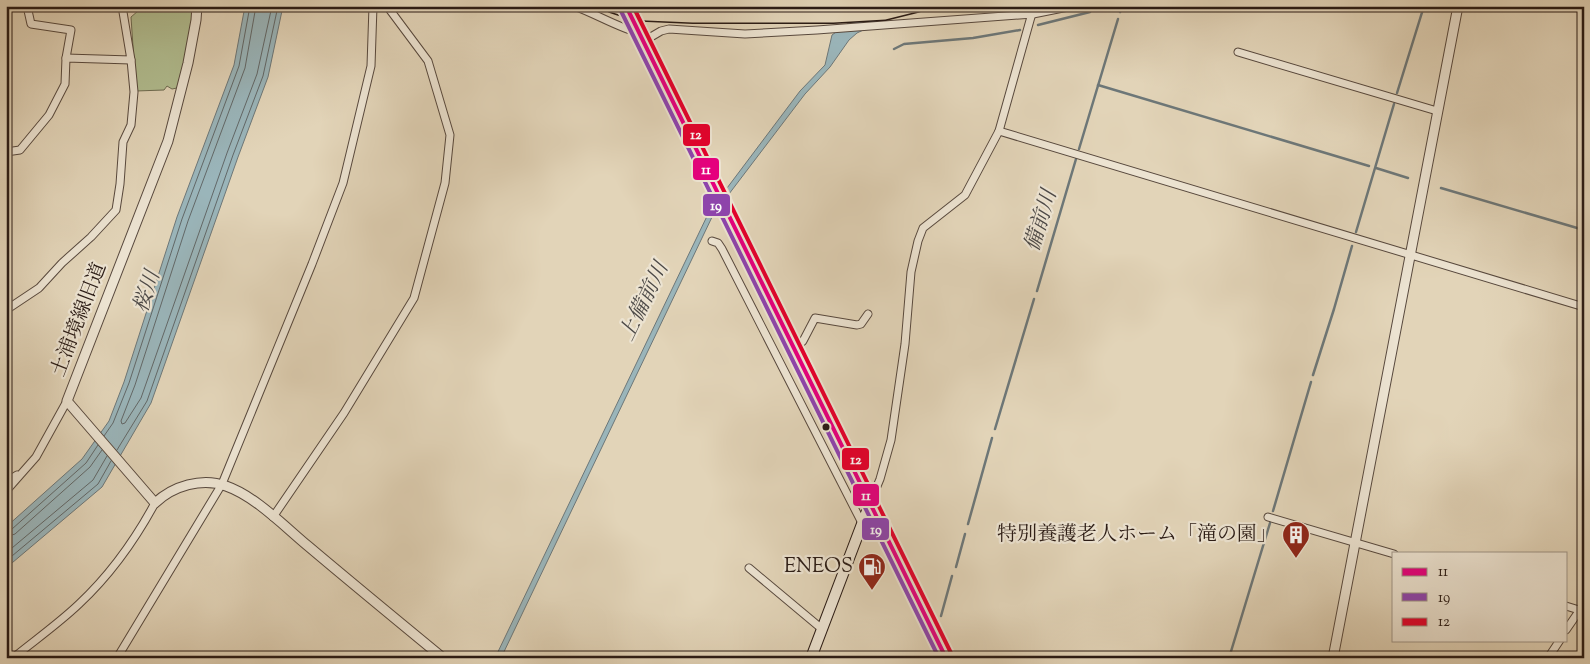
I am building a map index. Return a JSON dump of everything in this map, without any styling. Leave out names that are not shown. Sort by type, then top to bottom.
[{"type":"main road","points":[[612,6],[647,15],[693,17],[832,12],[885,14],[918,6]]},
{"type":"main road","points":[[805,6],[832,12]]},
{"type":"main road","points":[[628,9],[946,658]]},
{"type":"main road","points":[[811,658],[870,503]]},
{"type":"street","points":[[6,152],[20,150],[49,115],[65,84],[66,58],[71,30],[31,24],[27,6]]},
{"type":"street","points":[[6,310],[39,288],[116,210],[124,142],[131,125],[134,92],[122,6]]},
{"type":"street","name":"土浦境線旧道","points":[[155,503],[69,403],[168,141],[188,63],[197,6]]},
{"type":"street","points":[[117,658],[222,484],[343,183],[371,66],[373,6]]},
{"type":"street","points":[[273,517],[344,413],[414,298],[445,183],[450,135],[428,61],[387,6]]},
{"type":"street","points":[[574,6],[642,37],[669,29],[745,34],[817,30],[1033,14],[1072,6]]},
{"type":"street","points":[[870,503],[878,485],[891,440],[905,344],[911,272],[918,241],[923,228],[965,195],[999,131],[1034,6]]},
{"type":"street","points":[[1334,658],[1458,6]]},
{"type":"street","points":[[1238,52],[1438,111]]},
{"type":"street","points":[[66,58],[131,60]]},
{"type":"street","points":[[999,131],[1584,307]]},
{"type":"street","points":[[712,241],[718,243],[722,248],[862,524]]},
{"type":"street","points":[[795,348],[803,341],[815,318],[857,325],[861,324],[868,314]]},
{"type":"street","points":[[6,492],[36,457],[69,403]]},
{"type":"street","points":[[6,482],[24,471]]},
{"type":"street","points":[[13,658],[79,605],[114,567],[145,522],[155,503],[167,493],[179,487],[207,483],[222,484],[240,492],[273,517],[443,658]]},
{"type":"street","points":[[1268,517],[1392,553]]},
{"type":"street","points":[[749,568],[822,629]]},
{"type":"street","points":[[1568,606],[1581,607],[1568,627]]},
{"type":"street","points":[[1548,658],[1559,642]]},
{"type":"green space","points":[[156,6],[194,6],[185,63],[177,88],[172,89],[167,86],[164,90],[136,91],[131,17],[138,11]]},
{"type":"water","points":[[245,6],[283,6],[268,77],[151,403],[102,487],[6,568],[6,527],[82,459],[109,421],[124,382],[177,217],[234,65]]},
{"type":"water","points":[[872,6],[914,6],[857,33],[849,40],[830,67],[805,94],[713,215],[501,658],[495,658],[709,212],[800,91],[825,65],[832,35]]},
{"type":"pier","points":[[726,184],[731,195],[716,215],[711,205]]},
{"type":"waterway","name":"備前川","points":[[1120,12],[1122,6]]},
{"type":"waterway","points":[[1397,93],[1424,6]]},
{"type":"waterway","points":[[1038,25],[1090,12]]},
{"type":"waterway","name":"備前川","points":[[1079,149],[1118,19]]},
{"type":"waterway","points":[[894,49],[904,44],[973,38],[1020,30]]},
{"type":"waterway","points":[[1098,85],[1369,166]]},
{"type":"waterway","points":[[1356,232],[1394,104]]},
{"type":"waterway","name":"備前川","points":[[1037,291],[1076,159]]},
{"type":"waterway","points":[[1376,168],[1408,178]]},
{"type":"waterway","points":[[1441,188],[1584,230]]},
{"type":"waterway","points":[[1313,375],[1352,246]]},
{"type":"waterway","name":"備前川","points":[[995,429],[1034,299]]},
{"type":"waterway","points":[[1273,511],[1311,382]]},
{"type":"waterway","name":"備前川","points":[[968,524],[992,438]]},
{"type":"waterway","points":[[1229,658],[1270,523]]},
{"type":"waterway","name":"備前川","points":[[956,567],[965,534]]},
{"type":"waterway","name":"備前川","points":[[941,616],[952,576]]},
{"type":"waterway","name":"備前川","points":[[928,658],[929,654]]},
{"type":"transit line","name":"11","points":[[626,6],[946,658]]},
{"type":"transit line","name":"12","points":[[633,6],[952,655]]},
{"type":"transit line","name":"19","points":[[620,9],[939,658]]},
{"type":"place","name":"特別養護老人ホーム「滝の園」","points":[[1296,559]]},
{"type":"place","name":"ENEOS","points":[[872,591]]},
{"type":"water label","name":"桜川","points":[[148,292]]},
{"type":"water label","name":"上備前川","points":[[645,302]]}]
